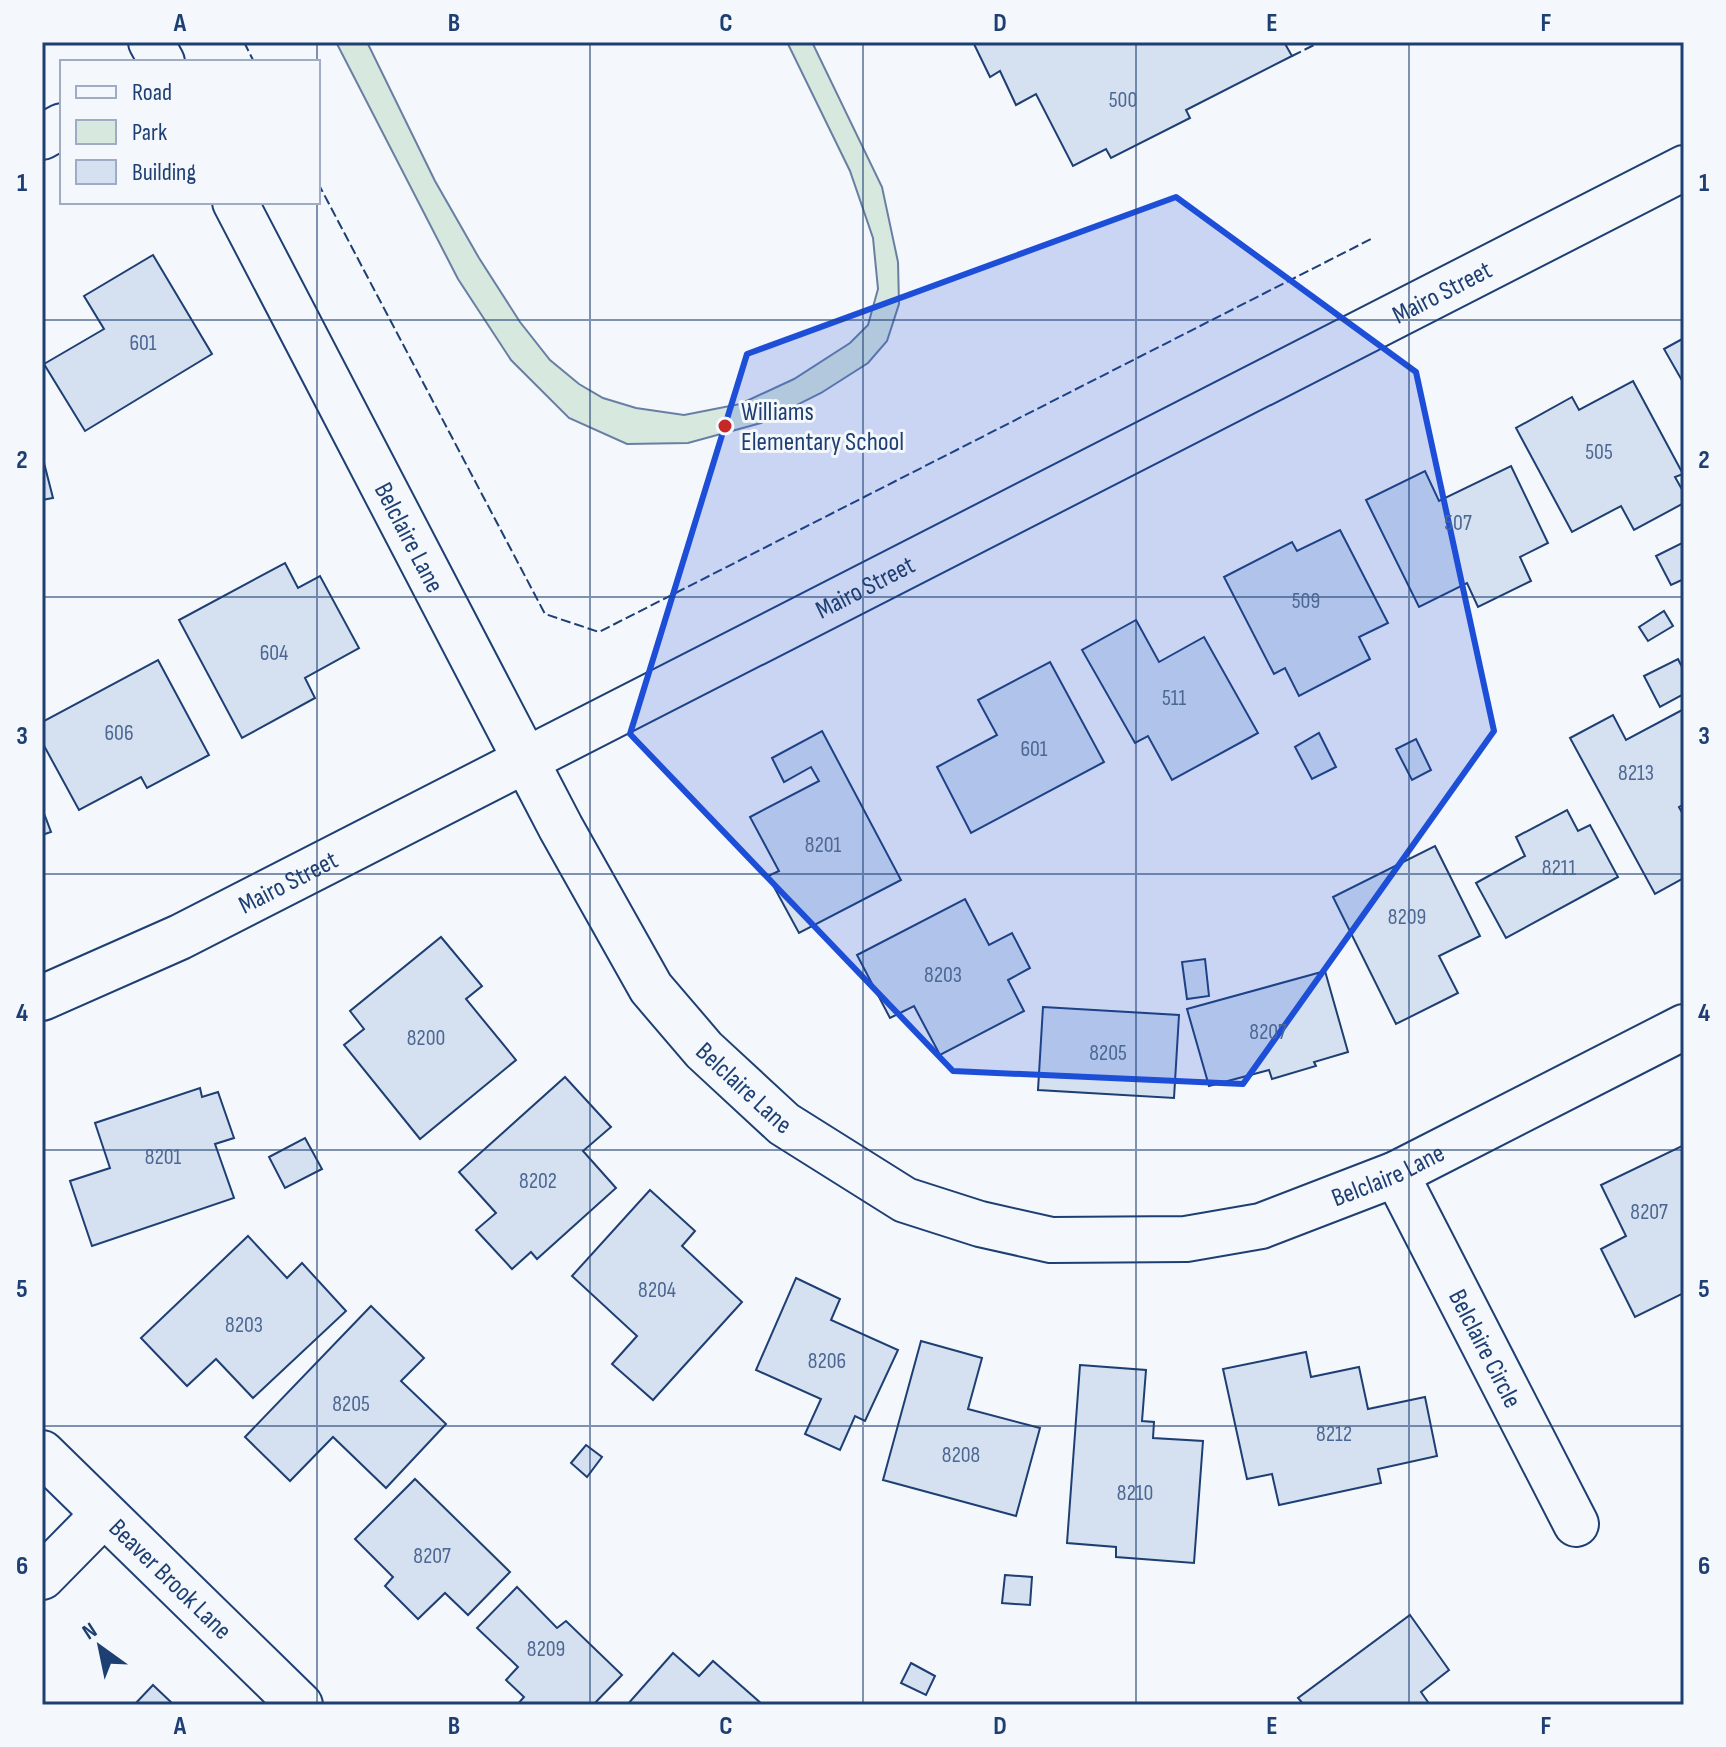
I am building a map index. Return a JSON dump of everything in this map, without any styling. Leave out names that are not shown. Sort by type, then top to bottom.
[{"type":"street","points":[[151,42],[161,60]]},
{"type":"street","points":[[42,137],[60,127]]},
{"type":"street","name":"Mairo Street","points":[[42,998],[180,937],[1684,168]]},
{"type":"street","name":"Belclaire Lane","points":[[236,204],[526,762],[651,988],[704,1050],[784,1124],[905,1200],[980,1224],[1051,1240],[1186,1239],[1261,1226],[1396,1174],[1684,1027]]},
{"type":"street","name":"Belclaire Circle","points":[[1396,1174],[1576,1524]]},
{"type":"street","name":"Beaver Brook Lane","points":[[42,1453],[300,1705]]},
{"type":"street","points":[[42,1577],[103,1515]]},
{"type":"highlighted area","points":[[1176,197],[1416,372],[1494,731],[1243,1084],[953,1071],[630,734],[747,354]]},
{"type":"green space","points":[[336,42],[367,42],[435,181],[479,258],[520,322],[550,360],[579,384],[603,398],[636,408],[684,415],[740,404],[794,379],[850,343],[868,325],[878,289],[873,238],[850,171],[787,42],[812,42],[882,187],[898,262],[899,304],[887,341],[868,363],[821,393],[761,423],[688,443],[627,444],[569,418],[511,360],[458,279]]},
{"type":"building","points":[[973,42],[1284,42],[1292,56],[1186,110],[1190,118],[1111,158],[1106,149],[1073,166],[1036,94],[1016,105],[1000,71],[990,77]]},
{"type":"building","points":[[153,255],[212,354],[85,431],[44,364],[104,329],[84,296]]},
{"type":"building","points":[[1684,338],[1684,384],[1664,349]]},
{"type":"building","points":[[1633,381],[1683,474],[1675,477],[1684,493],[1684,503],[1634,530],[1621,506],[1572,532],[1516,428],[1572,397],[1579,410]]},
{"type":"building","points":[[42,455],[53,498],[42,500]]},
{"type":"building","points":[[1511,466],[1548,543],[1520,557],[1531,581],[1478,607],[1467,583],[1419,607],[1366,500],[1425,471],[1439,501]]},
{"type":"building","points":[[1340,530],[1388,623],[1359,637],[1370,659],[1299,696],[1285,668],[1274,674],[1224,577],[1292,542],[1297,551]]},
{"type":"building","points":[[1684,542],[1684,579],[1671,585],[1656,556]]},
{"type":"building","points":[[285,563],[298,588],[320,576],[359,648],[305,678],[315,698],[242,738],[179,620]]},
{"type":"building","points":[[1664,611],[1673,626],[1648,641],[1639,627]]},
{"type":"building","points":[[1136,620],[1159,662],[1204,637],[1258,733],[1172,780],[1148,736],[1135,743],[1082,650]]},
{"type":"building","points":[[1678,659],[1684,671],[1684,694],[1660,707],[1644,676]]},
{"type":"building","points":[[158,660],[209,755],[147,788],[141,777],[79,810],[42,742],[42,722]]},
{"type":"building","points":[[1050,662],[1104,762],[971,833],[937,767],[997,735],[978,700]]},
{"type":"building","points":[[1684,709],[1684,804],[1679,807],[1684,816],[1684,878],[1655,894],[1570,738],[1613,715],[1626,740]]},
{"type":"building","points":[[822,731],[901,880],[799,933],[768,876],[779,871],[750,817],[819,781],[811,767],[784,782],[772,758]]},
{"type":"building","points":[[1319,733],[1336,767],[1312,779],[1295,747]]},
{"type":"building","points":[[1416,739],[1431,770],[1412,780],[1396,749]]},
{"type":"building","points":[[42,808],[51,832],[42,835]]},
{"type":"building","points":[[1567,810],[1578,831],[1590,825],[1618,877],[1506,938],[1476,883],[1525,856],[1516,837]]},
{"type":"building","points":[[1435,846],[1480,936],[1439,956],[1458,993],[1396,1024],[1333,897]]},
{"type":"building","points":[[965,899],[989,945],[1012,933],[1030,968],[1008,980],[1024,1011],[940,1055],[914,1006],[890,1018],[857,955]]},
{"type":"building","points":[[441,937],[482,986],[466,999],[516,1060],[420,1139],[344,1045],[364,1029],[350,1011]]},
{"type":"building","points":[[1205,959],[1209,996],[1187,999],[1182,962]]},
{"type":"building","points":[[1325,971],[1348,1052],[1314,1062],[1316,1066],[1272,1079],[1269,1070],[1209,1086],[1187,1009]]},
{"type":"building","points":[[1043,1007],[1179,1015],[1174,1098],[1038,1090]]},
{"type":"building","points":[[565,1077],[611,1127],[583,1151],[616,1188],[537,1259],[531,1252],[512,1269],[476,1230],[496,1213],[459,1172]]},
{"type":"building","points":[[200,1088],[202,1097],[218,1092],[234,1138],[215,1144],[234,1198],[92,1246],[70,1181],[110,1168],[95,1123]]},
{"type":"building","points":[[305,1138],[322,1169],[285,1188],[269,1157]]},
{"type":"building","points":[[1684,1145],[1684,1293],[1635,1317],[1601,1249],[1626,1236],[1601,1185]]},
{"type":"building","points":[[650,1190],[695,1231],[682,1246],[742,1302],[653,1400],[612,1364],[637,1336],[572,1276]]},
{"type":"building","points":[[248,1236],[287,1278],[302,1263],[346,1311],[253,1398],[216,1359],[187,1386],[141,1338]]},
{"type":"building","points":[[796,1278],[840,1299],[831,1320],[898,1350],[865,1421],[855,1416],[840,1450],[805,1434],[821,1399],[756,1370]]},
{"type":"building","points":[[371,1306],[424,1358],[401,1381],[446,1424],[386,1488],[333,1437],[290,1481],[245,1437]]},
{"type":"building","points":[[921,1341],[982,1358],[968,1409],[1040,1428],[1016,1516],[883,1480]]},
{"type":"building","points":[[1306,1352],[1311,1377],[1359,1367],[1368,1409],[1425,1397],[1437,1456],[1378,1469],[1381,1483],[1279,1505],[1272,1474],[1247,1479],[1223,1369]]},
{"type":"building","points":[[1080,1365],[1146,1370],[1142,1421],[1154,1422],[1153,1438],[1203,1441],[1194,1563],[1116,1557],[1116,1547],[1067,1543]]},
{"type":"building","points":[[586,1445],[602,1457],[587,1477],[571,1463]]},
{"type":"building","points":[[415,1479],[510,1572],[468,1615],[445,1593],[418,1619],[385,1586],[393,1577],[355,1539]]},
{"type":"building","points":[[1005,1575],[1032,1577],[1030,1605],[1002,1603]]},
{"type":"building","points":[[517,1587],[557,1628],[566,1621],[622,1675],[593,1705],[517,1705],[524,1697],[506,1680],[518,1667],[477,1628]]},
{"type":"building","points":[[1410,1615],[1449,1670],[1421,1692],[1430,1705],[1304,1705],[1298,1698]]},
{"type":"building","points":[[673,1653],[699,1676],[713,1661],[763,1705],[627,1705]]},
{"type":"building","points":[[911,1663],[935,1676],[926,1695],[901,1683]]},
{"type":"building","points":[[153,1685],[174,1705],[134,1705]]},
{"type":"fence","points":[[244,42],[253,60]]},
{"type":"fence","points":[[1292,56],[1320,42]]},
{"type":"fence","points":[[320,187],[545,614],[599,632],[1371,239]]},
{"type":"place","name":"Williams Elementary School","points":[[725,426]]}]
